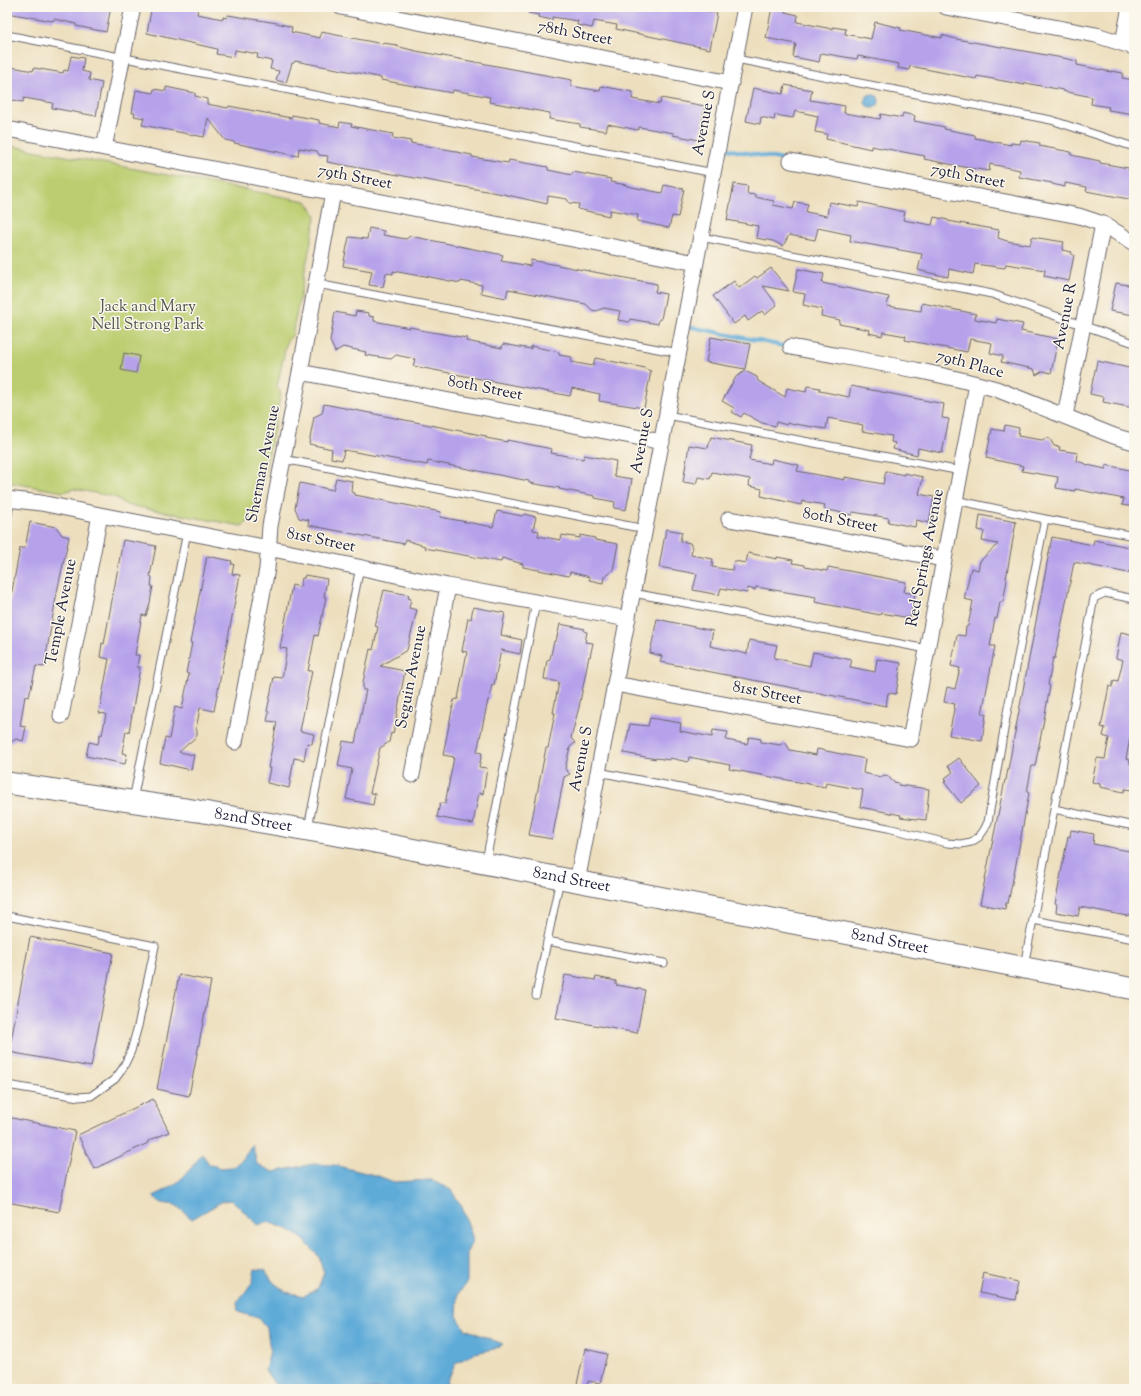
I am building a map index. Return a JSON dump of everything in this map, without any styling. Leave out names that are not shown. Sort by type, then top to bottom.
[{"type":"main road","name":"82nd Street","points":[[7,783],[198,811],[308,830],[1134,989]]},
{"type":"street","points":[[104,148],[133,7]]},
{"type":"street","name":"78th Street","points":[[341,7],[731,83]]},
{"type":"street","name":"Avenue S","points":[[568,880],[598,772],[746,7]]},
{"type":"street","points":[[946,7],[1096,35],[1129,45],[1130,7]]},
{"type":"street","name":"79th Street","points":[[7,129],[696,263]]},
{"type":"street","name":"79th Street","points":[[791,161],[1079,216],[1103,224],[1134,243]]},
{"type":"street","name":"Sherman Avenue","points":[[235,742],[267,569],[270,526],[333,192]]},
{"type":"street","name":"Avenue R","points":[[1065,416],[1103,224]]},
{"type":"street","name":"79th Place","points":[[791,348],[942,375],[996,389],[1114,436],[1134,442]]},
{"type":"street","name":"80th Street","points":[[300,372],[662,442]]},
{"type":"street","name":"Red Springs Avenue","points":[[911,739],[943,559],[977,384]]},
{"type":"street","name":"81st Street","points":[[9,499],[268,548],[448,586],[628,619]]},
{"type":"street","name":"Temple Avenue","points":[[60,716],[100,515]]},
{"type":"street","name":"80th Street","points":[[729,518],[943,559]]},
{"type":"street","name":"Seguin Avenue","points":[[412,775],[448,586]]},
{"type":"street","name":"81st Street","points":[[615,684],[911,739]]},
{"type":"lane","points":[[7,35],[714,173]]},
{"type":"lane","points":[[736,59],[1051,120],[1134,147]]},
{"type":"lane","points":[[701,238],[992,294],[1083,324],[1134,343]]},
{"type":"lane","points":[[316,284],[679,353]]},
{"type":"lane","points":[[667,415],[961,471]]},
{"type":"lane","points":[[283,459],[645,529]]},
{"type":"lane","points":[[7,520],[9,499]]},
{"type":"lane","points":[[955,500],[1134,536]]},
{"type":"lane","points":[[598,772],[888,828],[947,843],[961,844],[971,842],[979,837],[988,822],[1045,519]]},
{"type":"lane","points":[[132,801],[187,532]]},
{"type":"lane","points":[[308,830],[360,567]]},
{"type":"lane","points":[[632,593],[927,649]]},
{"type":"lane","points":[[1024,968],[1094,598],[1105,593],[1134,598]]},
{"type":"lane","points":[[486,864],[536,602]]},
{"type":"lane","points":[[1054,809],[1134,826]]},
{"type":"lane","points":[[536,995],[547,941],[568,880]]},
{"type":"lane","points":[[7,916],[155,946],[138,1026],[131,1051],[123,1068],[115,1079],[91,1096],[78,1097],[7,1085]]},
{"type":"lane","points":[[1033,920],[1134,939]]},
{"type":"lane","points":[[547,941],[664,963]]},
{"type":"green space","name":"Jack and Mary Nell Strong Park","points":[[7,145],[306,201],[316,216],[292,336],[287,341],[277,387],[281,393],[256,516],[242,526],[126,505],[115,497],[74,489],[63,492],[7,482]]},
{"type":"water","points":[[869,94],[875,94],[879,98],[879,104],[875,108],[869,108],[865,104],[865,98]]},
{"type":"water","points":[[252,1144],[257,1164],[273,1172],[313,1164],[334,1165],[378,1176],[394,1182],[431,1180],[451,1190],[462,1207],[473,1239],[467,1252],[467,1282],[458,1294],[457,1316],[465,1329],[503,1344],[494,1349],[475,1353],[456,1363],[447,1381],[447,1389],[278,1389],[265,1370],[270,1351],[267,1328],[258,1318],[238,1312],[237,1303],[252,1283],[255,1269],[265,1270],[273,1282],[286,1292],[304,1296],[318,1288],[324,1273],[319,1257],[304,1240],[290,1230],[268,1222],[258,1225],[232,1200],[223,1201],[192,1219],[176,1205],[161,1203],[153,1196],[169,1188],[181,1179],[202,1154],[209,1164],[220,1168],[233,1167],[243,1159]]},
{"type":"building","points":[[7,7],[111,7],[106,32],[76,26],[76,24],[54,19],[53,21],[7,13]]},
{"type":"building","points":[[165,7],[198,7],[197,14],[223,19],[223,17],[227,18],[228,15],[277,23],[292,27],[291,32],[320,38],[321,32],[383,44],[397,45],[396,46],[416,51],[572,80],[571,86],[600,91],[601,86],[633,92],[632,99],[660,104],[661,98],[705,106],[699,140],[673,135],[674,133],[639,127],[638,130],[608,124],[606,131],[580,127],[580,124],[549,119],[550,113],[489,102],[490,97],[453,90],[452,93],[381,80],[381,78],[364,74],[295,61],[292,63],[286,83],[276,80],[279,71],[270,69],[272,61],[257,58],[258,54],[235,50],[234,57],[216,54],[217,49],[147,33],[151,10],[154,10],[154,8],[164,10]]},
{"type":"building","points":[[528,7],[687,7],[717,13],[710,49],[616,29],[617,25],[594,21],[592,28],[577,25],[578,21],[552,17],[552,20],[538,17],[539,15],[528,13]]},
{"type":"building","points":[[772,7],[786,7],[785,12],[798,15],[797,22],[832,29],[832,27],[846,29],[845,34],[871,39],[875,22],[901,28],[900,30],[942,38],[942,35],[956,39],[1063,58],[1077,61],[1077,65],[1123,73],[1122,78],[1134,80],[1134,114],[1108,110],[1109,107],[1091,104],[1092,97],[1025,83],[1025,85],[977,76],[976,79],[910,66],[909,70],[898,68],[899,64],[858,56],[857,59],[821,53],[819,62],[793,57],[796,44],[766,38]]},
{"type":"building","points":[[71,56],[84,58],[82,71],[90,73],[89,80],[102,83],[96,116],[52,108],[53,103],[24,98],[23,102],[7,99],[7,66],[33,71],[34,68],[63,73],[64,70],[68,71]]},
{"type":"building","points":[[785,85],[812,90],[810,100],[845,106],[844,113],[880,119],[881,114],[902,118],[903,113],[915,116],[914,121],[975,135],[975,138],[1011,145],[1011,143],[1020,144],[1021,140],[1040,143],[1039,146],[1071,152],[1071,155],[1100,161],[1100,163],[1134,169],[1134,200],[1086,191],[1087,187],[1065,183],[1065,187],[1019,177],[1020,170],[990,164],[989,171],[969,168],[924,159],[925,156],[871,146],[871,149],[826,139],[827,134],[815,132],[818,116],[795,111],[793,118],[775,115],[774,120],[761,117],[760,124],[746,121],[753,88],[783,94]]},
{"type":"building","points":[[166,87],[195,93],[195,96],[207,99],[207,104],[228,108],[229,106],[291,118],[292,115],[319,120],[319,123],[339,127],[340,122],[352,124],[351,126],[393,134],[392,138],[411,141],[410,143],[456,151],[472,155],[472,157],[508,163],[509,160],[548,167],[548,170],[572,175],[573,172],[611,179],[610,182],[662,193],[664,185],[684,189],[678,217],[672,216],[669,228],[637,221],[638,215],[610,210],[609,216],[578,209],[579,204],[569,203],[567,199],[548,196],[547,204],[503,194],[327,162],[328,156],[319,155],[317,151],[299,148],[298,156],[234,143],[225,140],[208,118],[204,137],[142,125],[144,118],[134,116],[135,113],[132,113],[136,90],[153,93],[154,89],[166,91]]},
{"type":"building","points":[[734,184],[748,186],[747,194],[756,195],[755,197],[774,201],[773,205],[793,209],[795,202],[808,204],[806,212],[827,216],[829,202],[858,207],[859,202],[905,212],[903,220],[932,225],[934,217],[999,230],[998,238],[1007,241],[1030,245],[1032,237],[1064,242],[1062,250],[1072,252],[1071,254],[1074,255],[1069,281],[1044,276],[1045,270],[1006,264],[1005,268],[975,264],[973,274],[949,269],[948,277],[918,270],[922,254],[850,241],[851,235],[818,228],[815,240],[789,235],[783,246],[773,241],[756,238],[758,226],[727,220]]},
{"type":"building","points":[[369,228],[384,231],[383,235],[406,239],[410,236],[503,255],[501,261],[530,266],[531,260],[657,284],[655,292],[666,294],[661,319],[659,319],[658,324],[630,319],[629,322],[618,320],[620,311],[604,308],[596,311],[592,310],[586,304],[508,289],[506,298],[481,293],[482,285],[461,281],[460,283],[393,271],[393,274],[386,273],[383,287],[369,285],[372,271],[343,266],[349,237],[367,239]]},
{"type":"building","points":[[771,268],[789,291],[763,286],[777,305],[765,315],[762,311],[748,321],[745,316],[734,324],[713,296],[734,281],[739,288],[755,276],[757,278]]},
{"type":"building","points":[[798,269],[824,274],[822,283],[889,297],[887,306],[921,311],[922,303],[976,314],[975,319],[996,323],[997,319],[1023,324],[1021,331],[1058,339],[1051,373],[1043,371],[1036,375],[1034,369],[1001,362],[1003,356],[990,353],[992,343],[970,339],[967,352],[905,340],[906,336],[883,332],[882,336],[869,333],[870,330],[839,324],[840,320],[821,316],[822,309],[803,305],[805,294],[793,292]]},
{"type":"building","points":[[1116,283],[1134,286],[1134,315],[1110,311]]},
{"type":"building","points":[[356,311],[369,313],[369,316],[374,317],[374,321],[467,338],[466,341],[502,348],[503,344],[531,349],[531,346],[559,352],[559,355],[572,357],[571,362],[593,366],[595,358],[645,368],[651,371],[644,408],[599,401],[600,394],[572,388],[570,396],[413,366],[415,359],[396,355],[391,359],[365,355],[366,352],[343,347],[335,352],[330,341],[335,312],[355,316]]},
{"type":"building","points":[[711,337],[750,344],[745,369],[706,362]]},
{"type":"building","points":[[124,353],[139,356],[136,373],[121,370]]},
{"type":"building","points":[[1097,361],[1134,369],[1134,408],[1103,402],[1104,397],[1090,394]]},
{"type":"building","points":[[745,371],[757,377],[758,381],[785,397],[787,388],[806,392],[807,386],[820,388],[820,391],[849,397],[851,386],[944,404],[942,418],[949,419],[942,453],[918,448],[917,455],[893,449],[895,443],[891,442],[892,436],[862,431],[863,425],[828,418],[826,429],[787,423],[787,425],[776,422],[775,426],[762,423],[744,413],[741,417],[732,412],[734,408],[722,401],[736,377]]},
{"type":"building","points":[[324,404],[486,436],[486,438],[507,442],[507,440],[552,449],[551,453],[583,459],[584,455],[616,461],[614,476],[632,479],[626,510],[614,508],[615,502],[595,498],[595,496],[428,461],[427,465],[344,450],[342,460],[331,458],[332,449],[309,444],[314,417],[322,413]]},
{"type":"building","points":[[1005,425],[1019,428],[1018,436],[1042,440],[1046,438],[1050,439],[1054,446],[1060,447],[1059,450],[1078,453],[1077,461],[1087,465],[1106,469],[1106,465],[1134,471],[1134,507],[1122,505],[1124,499],[1075,489],[1075,491],[1056,488],[1058,477],[1022,471],[1023,466],[986,458],[992,429],[1004,431]]},
{"type":"building","points":[[711,437],[752,445],[749,460],[771,464],[772,459],[799,465],[797,471],[845,480],[845,477],[883,484],[886,471],[923,477],[919,494],[934,497],[929,523],[916,520],[915,527],[888,522],[889,518],[853,512],[852,515],[824,509],[825,505],[802,501],[801,505],[761,496],[762,489],[749,486],[750,479],[712,472],[710,479],[698,477],[696,484],[683,482],[689,445],[708,448]]},
{"type":"building","points":[[336,478],[352,481],[351,492],[355,493],[355,495],[441,512],[440,517],[493,527],[497,511],[522,516],[524,514],[536,517],[533,530],[539,531],[538,536],[561,540],[562,535],[580,538],[580,535],[595,538],[595,540],[618,544],[613,570],[604,577],[603,583],[589,580],[590,577],[570,572],[569,576],[523,567],[523,564],[502,558],[501,562],[425,548],[425,546],[405,540],[404,544],[308,525],[309,520],[299,518],[295,508],[300,483],[333,490]]},
{"type":"building","points":[[980,515],[1016,522],[1003,602],[1000,602],[997,619],[995,618],[990,646],[995,646],[982,714],[986,714],[982,741],[949,735],[955,704],[944,702],[947,687],[955,689],[960,668],[951,666],[957,635],[965,636],[966,627],[968,626],[973,601],[964,599],[971,568],[978,570],[980,561],[998,544],[982,541],[984,531],[978,530]]},
{"type":"building","points":[[30,522],[56,527],[62,535],[69,537],[57,592],[44,667],[36,666],[29,697],[25,696],[20,726],[26,727],[23,741],[16,739],[7,744],[7,618],[20,548],[25,548]]},
{"type":"building","points":[[666,529],[682,532],[680,541],[690,543],[692,548],[691,555],[713,559],[712,567],[732,570],[734,561],[746,563],[748,553],[777,559],[777,557],[793,560],[792,563],[805,565],[805,567],[827,571],[828,567],[906,582],[904,592],[915,594],[910,618],[881,613],[880,615],[815,602],[816,597],[756,587],[755,590],[748,588],[747,593],[721,588],[719,595],[693,590],[697,574],[659,567]]},
{"type":"building","points":[[1052,537],[1093,545],[1094,540],[1134,548],[1134,572],[1129,571],[1128,573],[1074,562],[1055,658],[1053,658],[1048,685],[1050,686],[1035,766],[1032,766],[1031,770],[1027,792],[1029,793],[1016,864],[1008,903],[1006,903],[1005,909],[980,904],[1006,780]]},
{"type":"building","points":[[123,540],[156,546],[150,576],[152,577],[151,586],[153,586],[150,603],[146,616],[142,615],[135,655],[139,655],[137,667],[140,667],[129,732],[126,731],[122,753],[127,754],[125,764],[86,756],[89,742],[98,744],[100,734],[102,735],[106,714],[99,713],[109,659],[100,657],[102,643],[104,644]]},
{"type":"building","points":[[207,556],[232,561],[231,564],[234,564],[232,574],[240,575],[214,711],[200,708],[196,729],[197,736],[179,752],[194,755],[191,770],[160,763],[165,738],[169,739],[175,707],[182,709],[189,674],[186,673],[192,643],[190,643]]},
{"type":"building","points":[[305,575],[327,579],[324,597],[326,597],[318,636],[315,635],[308,671],[312,671],[300,731],[314,734],[312,744],[307,743],[304,760],[294,758],[289,788],[267,783],[270,768],[268,768],[277,722],[267,721],[269,712],[267,711],[274,677],[282,678],[287,649],[280,648],[292,585],[300,587],[302,578],[304,578]]},
{"type":"building","points":[[384,590],[409,595],[408,598],[411,599],[409,608],[417,610],[407,650],[380,666],[405,671],[393,734],[391,733],[389,742],[380,748],[370,793],[375,794],[373,805],[346,799],[352,769],[338,766],[343,741],[355,743],[366,690],[363,690],[363,682],[370,649],[373,650],[378,627],[375,626]]},
{"type":"building","points":[[473,607],[505,613],[501,635],[522,640],[520,654],[501,650],[494,685],[492,684],[488,700],[477,752],[482,753],[479,767],[487,768],[483,794],[479,793],[473,824],[437,817],[440,803],[445,804],[454,757],[443,755],[454,700],[458,699],[467,652],[462,651],[468,618],[471,619]]},
{"type":"building","points":[[657,619],[713,631],[710,646],[747,654],[749,640],[777,645],[774,658],[810,666],[813,652],[852,660],[850,667],[875,672],[877,659],[901,663],[896,694],[888,693],[886,706],[660,662],[662,656],[650,653]]},
{"type":"building","points":[[560,624],[585,629],[584,631],[587,632],[585,642],[593,643],[571,738],[575,743],[570,747],[565,769],[570,774],[564,777],[552,839],[529,835],[546,748],[548,748],[555,713],[553,713],[559,682],[544,679],[547,660],[550,659]]},
{"type":"building","points":[[1121,632],[1134,635],[1134,734],[1131,733],[1126,759],[1130,760],[1130,764],[1134,764],[1134,790],[1125,789],[1124,792],[1100,787],[1100,784],[1092,782],[1097,758],[1105,759],[1109,738],[1103,736],[1105,728],[1101,727],[1109,686],[1112,687],[1114,680],[1118,681],[1123,660],[1116,658]]},
{"type":"building","points":[[650,718],[681,723],[680,731],[712,737],[713,730],[728,732],[726,740],[747,744],[749,737],[761,739],[761,742],[780,745],[785,742],[790,750],[816,755],[817,749],[865,759],[863,773],[881,777],[884,775],[888,776],[893,782],[899,783],[898,785],[929,789],[926,820],[900,817],[901,815],[860,807],[863,790],[826,783],[825,787],[729,769],[730,765],[689,757],[688,762],[670,758],[670,760],[656,759],[624,753],[630,724],[648,726]]},
{"type":"building","points":[[959,758],[981,786],[961,803],[944,782],[947,780],[945,778],[953,772],[948,766]]},
{"type":"building","points":[[1071,830],[1094,834],[1093,844],[1134,852],[1134,916],[1080,907],[1078,916],[1056,912],[1057,905],[1055,904],[1068,836],[1070,837]]},
{"type":"building","points":[[30,937],[113,953],[91,1067],[9,1052]]},
{"type":"building","points":[[179,975],[211,981],[189,1096],[157,1089]]},
{"type":"building","points":[[565,975],[595,980],[596,977],[616,981],[616,985],[645,990],[637,1033],[556,1018]]},
{"type":"building","points":[[153,1099],[169,1132],[148,1141],[148,1143],[94,1169],[78,1135]]},
{"type":"building","points":[[7,1117],[75,1131],[59,1212],[7,1202]]},
{"type":"building","points":[[983,1273],[1020,1281],[1016,1300],[979,1293]]},
{"type":"building","points":[[585,1349],[607,1354],[600,1383],[588,1381],[587,1387],[577,1384]]},
{"type":"waterway","points":[[721,148],[789,161]]},
{"type":"waterway","points":[[687,326],[788,347]]}]
